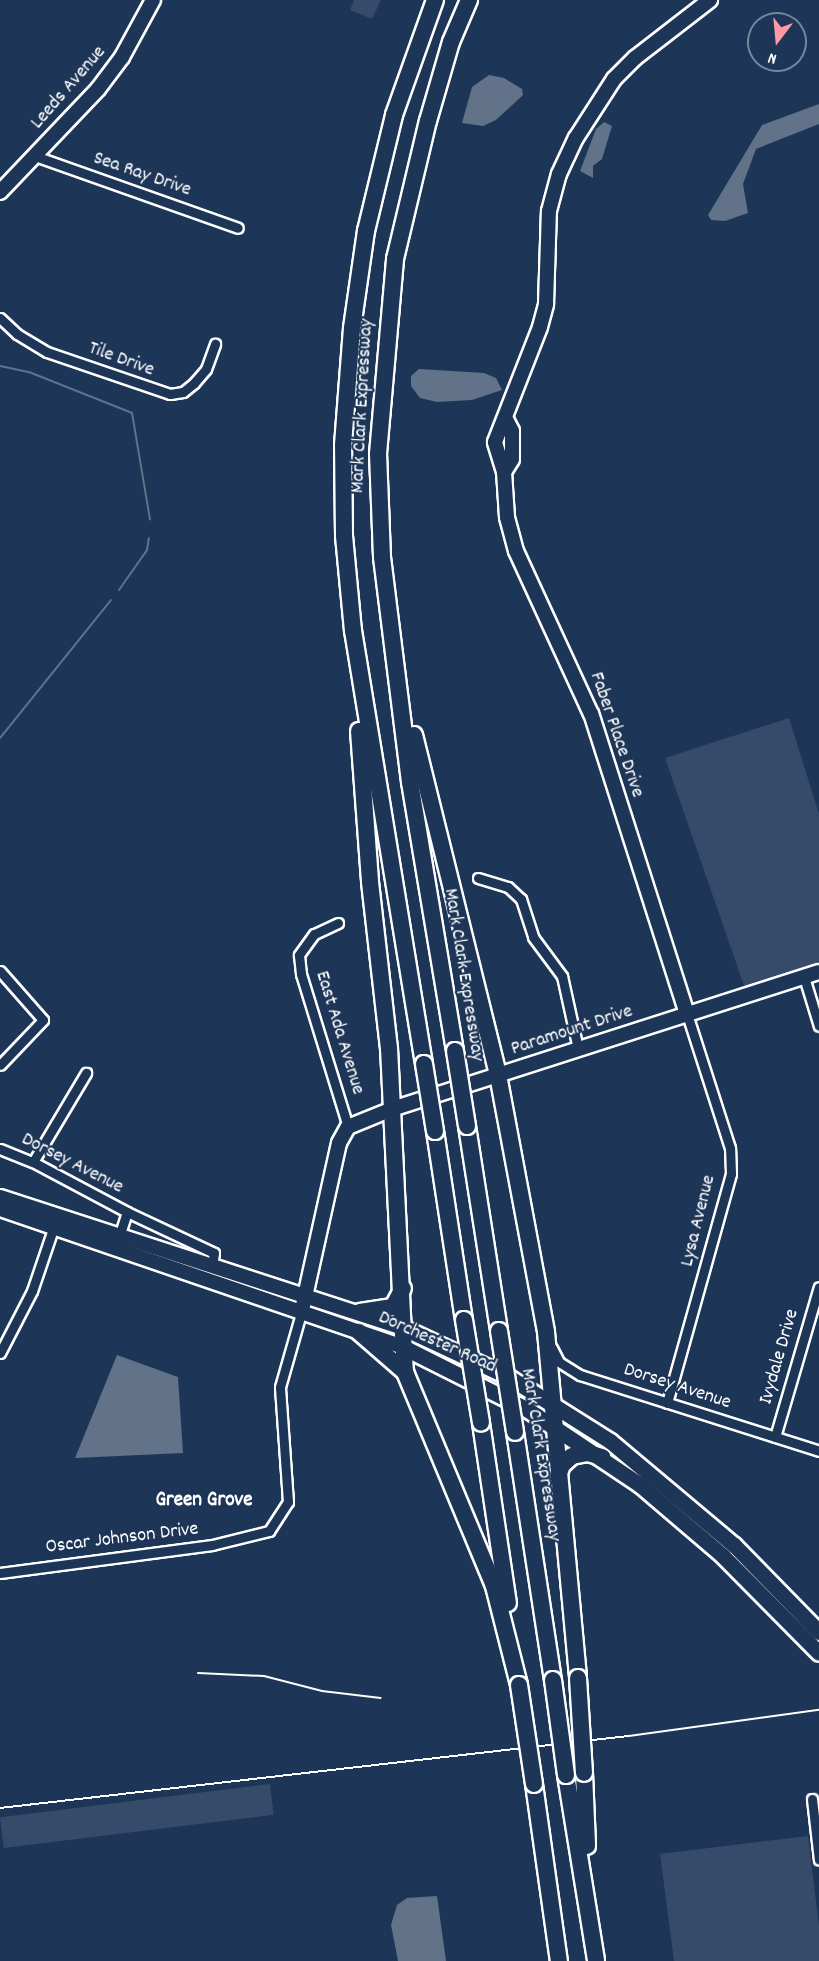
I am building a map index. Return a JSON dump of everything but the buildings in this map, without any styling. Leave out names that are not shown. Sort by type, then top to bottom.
[{"type":"highway","name":"Mark Clark Expressway","points":[[435,0],[394,115],[366,231],[356,297],[343,446],[345,536],[353,631],[481,1423],[559,1961]]},
{"type":"highway","name":"Mark Clark Expressway","points":[[469,0],[451,42],[428,121],[395,259],[381,387],[378,506],[410,782],[467,1126],[596,1961]]},
{"type":"highway","points":[[428,121],[481,0]]},
{"type":"highway","points":[[353,631],[370,882],[392,1109],[403,1287],[405,1372],[494,1586],[519,1685]]},
{"type":"highway","points":[[392,636],[498,1075],[546,1332],[578,1678],[590,1916]]},
{"type":"highway","points":[[360,1312],[393,1307],[403,1287]]},
{"type":"highway","points":[[359,1332],[405,1372]]},
{"type":"highway","points":[[558,1477],[562,1465],[572,1456],[588,1453],[602,1457]]},
{"type":"main road","name":"Dorchester Road","points":[[404,1328],[507,1376],[618,1447],[725,1538],[819,1632]]},
{"type":"main road","name":"Dorchester Road","points":[[404,1347],[493,1390],[602,1457],[723,1556],[819,1653]]},
{"type":"street","name":"Leeds Avenue","points":[[0,192],[35,156],[122,57],[153,0]]},
{"type":"street","name":"Faber Place Drive","points":[[687,1014],[591,714],[516,551],[507,517],[504,472],[495,442],[506,419],[510,397],[540,327],[546,304],[549,211],[559,174],[576,138],[614,79],[652,43],[710,0]]},
{"type":"street","name":"Sea Ray Drive","points":[[35,156],[238,228]]},
{"type":"street","name":"Tile Drive","points":[[0,318],[17,334],[47,352],[170,394],[183,392],[194,383],[206,369],[215,344]]},
{"type":"street","points":[[478,878],[508,887],[521,899],[533,937],[562,976],[578,1049]]},
{"type":"street","name":"East Ada Avenue","points":[[338,923],[314,934],[302,950],[301,974],[348,1127]]},
{"type":"street","points":[[0,971],[43,1020],[0,1065]]},
{"type":"street","name":"Paramount Drive","points":[[348,1127],[392,1109],[819,972]]},
{"type":"street","points":[[804,977],[819,1026]]},
{"type":"street","name":"Lysa Avenue","points":[[667,1403],[731,1174],[730,1148],[687,1014]]},
{"type":"street","points":[[33,1161],[86,1073]]},
{"type":"street","points":[[302,1311],[339,1143],[348,1127]]},
{"type":"street","name":"Dorsey Avenue","points":[[0,1149],[33,1161],[127,1212],[214,1253],[212,1266]]},
{"type":"street","name":"Dorchester Road","points":[[0,1197],[55,1221],[404,1347]]},
{"type":"street","name":"Dorchester Road","points":[[0,1209],[55,1221]]},
{"type":"street","name":"Dorsey Avenue","points":[[118,1243],[127,1212]]},
{"type":"street","points":[[0,1353],[32,1291],[55,1221]]},
{"type":"street","name":"Dorchester Road","points":[[118,1243],[212,1266],[306,1294],[404,1328]]},
{"type":"street","name":"Ivydale Drive","points":[[776,1437],[819,1287]]},
{"type":"street","name":"Oscar Johnson Drive","points":[[0,1573],[212,1545],[269,1531],[288,1502],[280,1387],[302,1311]]},
{"type":"street","name":"Dorsey Avenue","points":[[546,1332],[559,1362],[580,1375],[819,1451]]},
{"type":"street","points":[[812,1799],[819,1860]]},
{"type":"shaded area","points":[[354,0],[381,0],[372,19],[350,10]]},
{"type":"shaded area","points":[[489,75],[504,78],[522,89],[523,95],[496,120],[483,126],[462,123],[472,87]]},
{"type":"shaded area","points":[[819,104],[819,124],[756,149],[743,184],[748,213],[725,221],[711,220],[708,215],[762,125]]},
{"type":"shaded area","points":[[604,122],[612,126],[602,159],[593,166],[593,178],[580,171],[596,129]]},
{"type":"shaded area","points":[[419,369],[484,373],[496,378],[502,390],[472,400],[437,402],[420,398],[411,386],[411,376]]},
{"type":"shaded area","points":[[789,718],[819,814],[819,971],[747,994],[665,758]]},
{"type":"shaded area","points":[[117,1355],[178,1377],[183,1453],[75,1458]]},
{"type":"shaded area","points":[[270,1784],[274,1815],[4,1848],[0,1817]]},
{"type":"shaded area","points":[[808,1836],[819,1926],[819,1961],[674,1961],[660,1854]]},
{"type":"shaded area","points":[[437,1896],[446,1961],[398,1961],[391,1925],[397,1905],[407,1898]]},
{"type":"waterway","points":[[0,366],[29,372],[132,413],[150,519]]},
{"type":"waterway","points":[[119,590],[147,550],[149,538]]},
{"type":"waterway","points":[[0,738],[111,600]]},
{"type":"railway","points":[[198,1673],[264,1676],[322,1691],[381,1698]]},
{"type":"railway","points":[[0,1808],[628,1736],[819,1710]]},
{"type":"district","name":"Green Grove","points":[[204,1501]]}]
